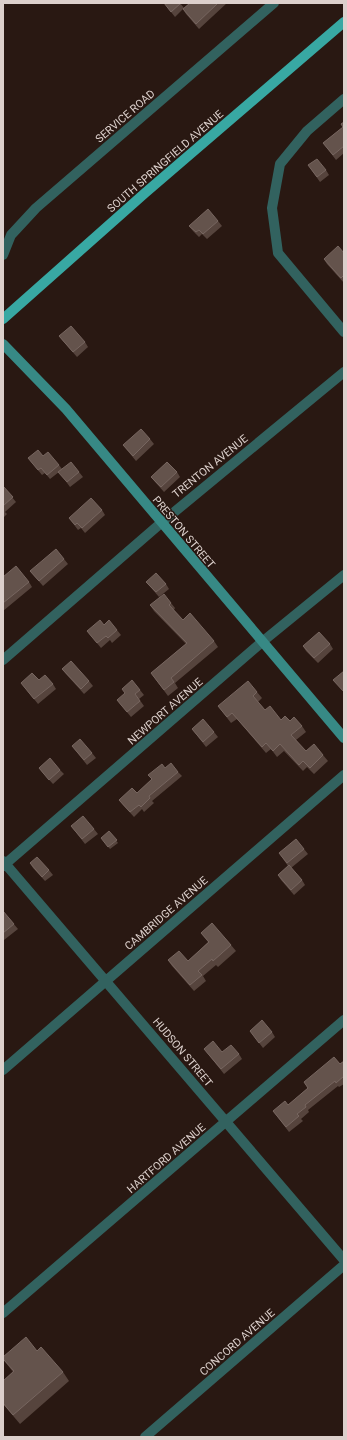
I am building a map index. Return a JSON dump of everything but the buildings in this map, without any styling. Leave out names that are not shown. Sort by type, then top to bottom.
[{"type":"main road","name":"SOUTH SPRINGFIELD AVENUE","points":[[3,319],[145,193],[344,22]]},
{"type":"street","name":"SERVICE ROAD","points":[[3,255],[11,235],[36,208],[274,3]]},
{"type":"street","points":[[344,99],[307,130],[280,164],[272,208],[278,253],[340,320],[344,332]]},
{"type":"street","name":"PRESTON STREET","points":[[3,344],[66,409],[344,738]]},
{"type":"street","name":"TRENTON AVENUE","points":[[3,660],[161,522],[344,372]]},
{"type":"street","name":"NEWPORT AVENUE","points":[[4,864],[262,642],[344,575]]},
{"type":"street","name":"CAMBRIDGE AVENUE","points":[[3,1070],[344,775]]},
{"type":"street","name":"HUDSON STREET","points":[[4,864],[344,1260]]},
{"type":"street","name":"HARTFORD AVENUE","points":[[3,1313],[344,1020]]},
{"type":"street","name":"CONCORD AVENUE","points":[[145,1437],[344,1265]]}]
